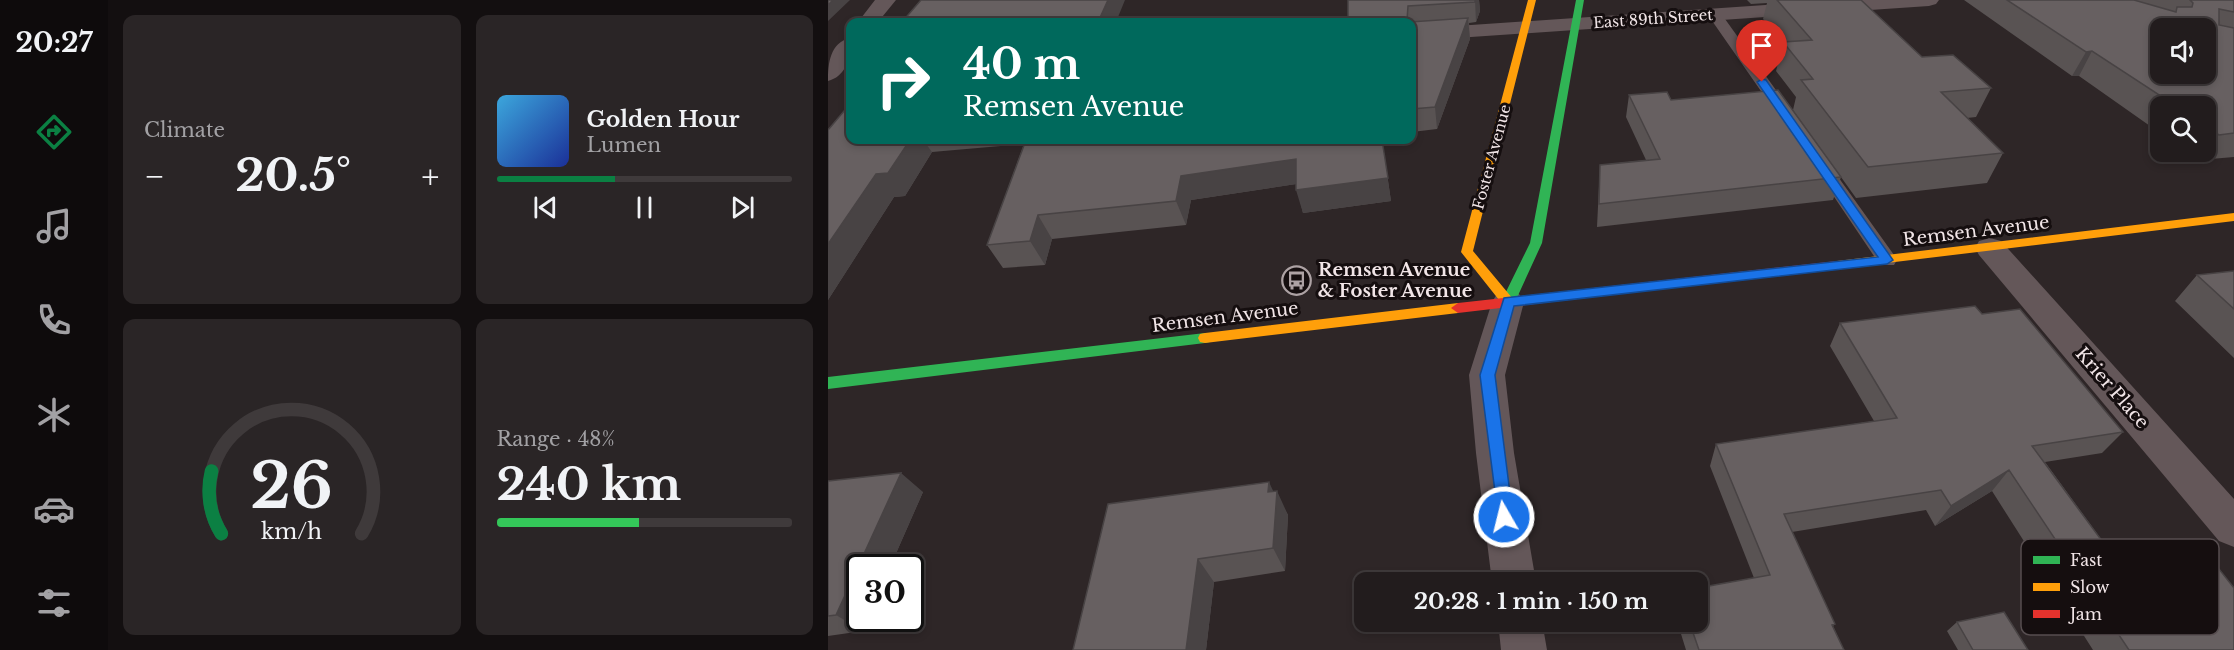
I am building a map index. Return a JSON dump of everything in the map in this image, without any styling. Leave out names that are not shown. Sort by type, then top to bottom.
[{"type":"main road","name":"Foster Avenue","points":[[1509,302],[1467,252],[1532,0]]},
{"type":"main road","points":[[1509,302],[1536,243],[1580,0]]},
{"type":"main road","name":"Remsen Avenue","points":[[828,383],[1509,302],[1990,248],[2234,217]]},
{"type":"street","points":[[871,18],[886,0]]},
{"type":"street","name":"East 89th Street","points":[[1416,35],[1929,0]]},
{"type":"street","points":[[828,74],[846,50]]},
{"type":"street","points":[[828,82],[846,80]]},
{"type":"street","name":"Krier Place","points":[[1990,248],[2234,528]]},
{"type":"street","points":[[1509,302],[1487,375],[1495,453],[1513,572]]},
{"type":"street","points":[[1522,632],[1524,650]]},
{"type":"lane","points":[[1715,15],[1791,123]]},
{"type":"lane","points":[[1811,151],[1887,260]]},
{"type":"building","points":[[921,0],[1108,0],[1100,18],[905,18]]},
{"type":"building","points":[[1348,0],[1475,0],[1475,2],[1408,6],[1407,18],[1348,18]]},
{"type":"building","points":[[1777,0],[1861,0],[1922,57],[1953,55],[1991,88],[1941,92],[2003,153],[1868,167],[1801,80],[1813,79],[1783,42],[1812,40]]},
{"type":"building","points":[[2007,0],[2134,0],[2176,12],[2177,7],[2192,7],[2193,3],[2190,0],[2234,0],[2234,12],[2219,9],[2219,25],[2234,28],[2234,133],[2219,135],[2216,133],[2216,96],[2161,96],[2092,51],[2086,52]]},
{"type":"building","points":[[1468,18],[1435,107],[1416,109],[1416,22]]},
{"type":"building","points":[[1778,90],[1841,177],[1599,204],[1600,165],[1660,159],[1629,95],[1667,92],[1671,100]]},
{"type":"building","points":[[846,109],[846,144],[907,144],[888,173],[876,174],[828,244],[828,130]]},
{"type":"building","points":[[1025,144],[1383,144],[1388,178],[1296,190],[1296,159],[1181,176],[1176,201],[1038,215],[1030,241],[987,245]]},
{"type":"building","points":[[2234,271],[2234,309],[2197,275]]},
{"type":"building","points":[[1975,306],[1982,314],[2020,309],[2123,432],[2032,446],[2101,539],[2055,539],[2009,470],[1951,506],[1941,490],[1784,514],[1835,624],[1832,625],[1844,650],[1699,650],[1693,632],[1708,632],[1708,586],[1770,575],[1716,444],[1897,418],[1840,323]]},
{"type":"building","points":[[901,473],[864,554],[846,554],[846,593],[836,615],[828,616],[828,481]]},
{"type":"building","points":[[1269,482],[1268,492],[1277,491],[1273,548],[1198,559],[1186,650],[1073,650],[1108,504]]},
{"type":"building","points":[[2219,569],[2234,588],[2234,650],[2129,650],[2119,635],[2219,635]]},
{"type":"building","points":[[2004,612],[2028,650],[1973,650],[1957,622]]},
{"type":"traffic: fast","points":[[1508,302],[1536,243],[1580,0]]},
{"type":"traffic: fast","points":[[828,383],[1205,338]]},
{"type":"traffic: slow","points":[[1508,302],[1467,252],[1532,0]]},
{"type":"traffic: slow","points":[[1837,265],[2234,217]]},
{"type":"traffic: slow","points":[[1205,338],[1458,308]]},
{"type":"traffic: jam","points":[[1458,308],[1837,265]]},
{"type":"place","name":"Remsen Avenue & Foster Avenue","points":[[1297,280]]},
{"type":"route","points":[[1504,517],[1487,375],[1509,302],[1887,260],[1762,82]]}]
